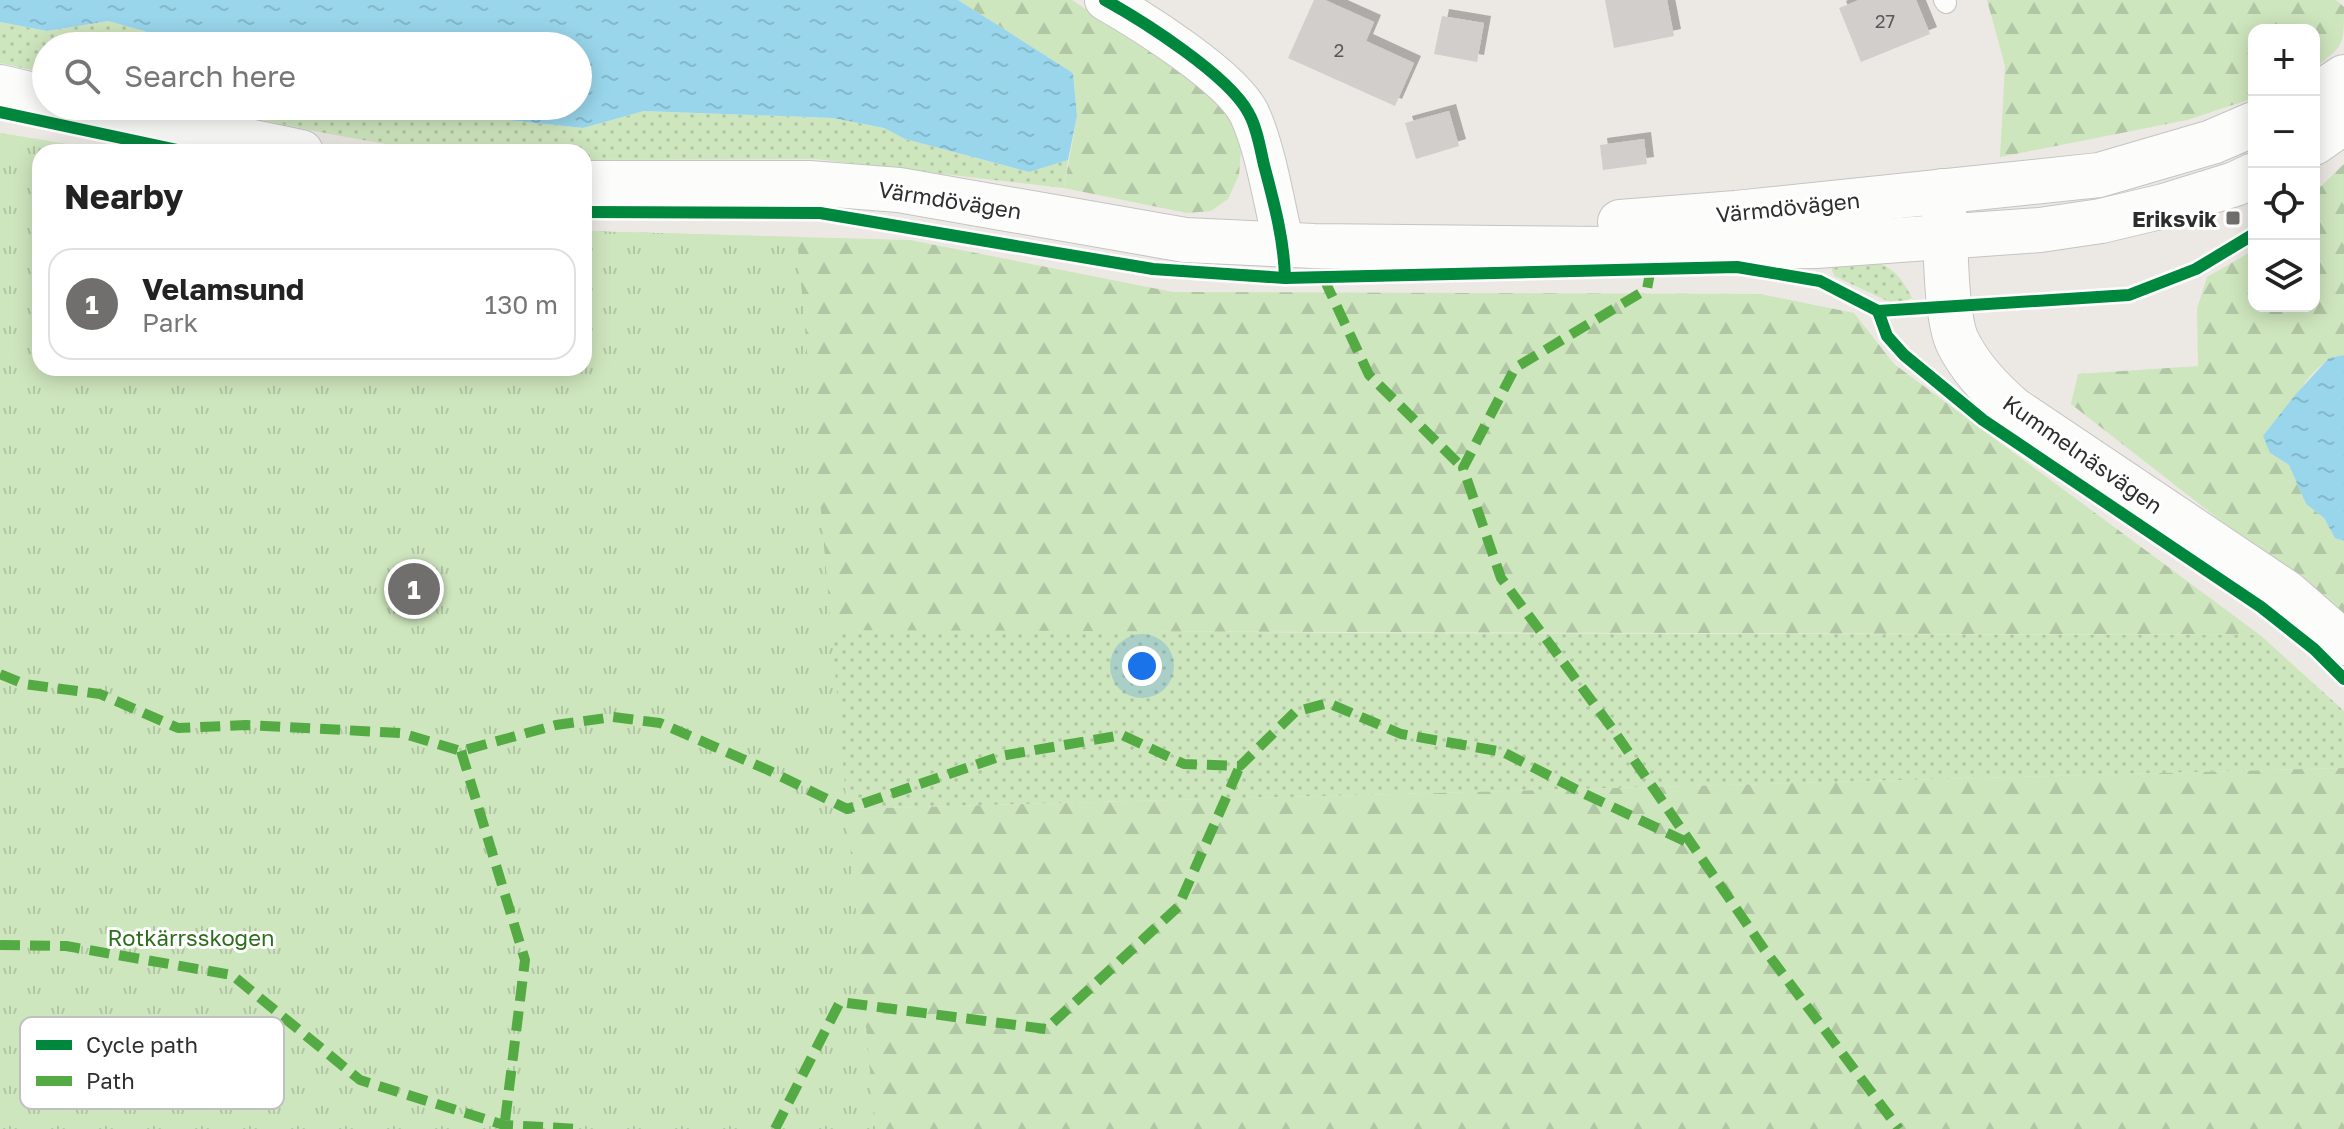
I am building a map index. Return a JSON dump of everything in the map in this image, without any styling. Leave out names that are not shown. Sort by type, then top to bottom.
[{"type":"main road","points":[[2316,96],[2344,77]]},
{"type":"main road","points":[[0,87],[32,95]]},
{"type":"main road","points":[[148,120],[263,144]]},
{"type":"main road","points":[[2320,139],[2344,122]]},
{"type":"main road","name":"Värmdövägen","points":[[1299,245],[1736,213],[2099,175],[2212,142],[2248,127]]},
{"type":"main road","name":"Värmdövägen","points":[[592,183],[809,183],[899,190],[1185,240],[1299,245],[1607,249],[1816,246],[2040,230],[2101,221],[2164,206],[2248,178]]},
{"type":"main road","name":"Kummelnäsvägen","points":[[1943,191],[1950,307],[1957,341],[1979,376],[2013,409],[2287,593],[2344,643]]},
{"type":"street","points":[[1105,0],[1136,18],[1228,85],[1249,112],[1299,245]]},
{"type":"green space","points":[[958,0],[1072,0],[1214,93],[1236,121],[1241,148],[1239,175],[1228,199],[1211,211],[1187,213],[1064,188],[1077,116],[1073,73]]},
{"type":"green space","points":[[1987,0],[2336,0],[2344,7],[2344,30],[2340,44],[2320,63],[2320,24],[2248,24],[2248,100],[2187,120],[2000,157],[2005,66]]},
{"type":"green space","points":[[108,21],[147,32],[32,32],[32,70],[0,63],[0,22],[47,31]]},
{"type":"green space","points":[[644,111],[833,118],[884,128],[905,139],[1028,172],[1068,160],[1064,188],[815,159],[592,160],[592,144],[390,144],[262,120],[509,120],[583,128]]},
{"type":"green space","points":[[0,133],[67,144],[32,144],[32,376],[592,376],[592,231],[910,240],[1173,292],[1761,294],[1854,313],[1894,364],[2260,635],[492,629],[0,620]]},
{"type":"green space","points":[[0,133],[67,144],[32,144],[32,376],[592,376],[592,231],[797,237],[875,1129],[0,1129]]},
{"type":"green space","points":[[2344,164],[2344,355],[2318,368],[2307,380],[2289,409],[2270,453],[2289,465],[2306,504],[2324,518],[2335,537],[2344,541],[2344,617],[2071,404],[2078,374],[2198,366],[2197,309],[2207,277],[2248,253],[2248,312],[2320,312],[2320,187]]},
{"type":"green space","points":[[1864,257],[1893,272],[1912,298],[1894,304],[1834,276],[1828,258]]},
{"type":"green space","points":[[0,620],[1346,633],[2260,635],[2344,711],[2344,768],[847,809],[461,751]]},
{"type":"green space","name":"Rotkärrsskogen","points":[[461,751],[847,809],[2344,768],[2344,1129],[0,1129],[24,1109],[284,1109],[284,1017],[137,1017]]},
{"type":"water","points":[[0,0],[958,0],[1073,73],[1077,116],[1068,160],[1029,172],[905,139],[884,128],[833,118],[644,111],[583,128],[509,120],[592,120],[592,32],[147,32],[108,21],[47,31],[0,22]]},
{"type":"water","points":[[2344,355],[2344,541],[2335,538],[2324,518],[2306,504],[2289,465],[2270,453],[2263,436],[2329,358]]},
{"type":"building","points":[[1314,0],[1325,0],[1374,22],[1366,41],[1414,63],[1395,106],[1288,58]]},
{"type":"building","points":[[1605,0],[1667,0],[1674,36],[1614,48]]},
{"type":"building","points":[[1859,0],[1916,0],[1930,34],[1861,62],[1839,8]]},
{"type":"building","points":[[1442,16],[1484,23],[1477,62],[1434,54]]},
{"type":"building","points":[[1449,111],[1459,146],[1416,159],[1405,123]]},
{"type":"building","points":[[1644,139],[1647,164],[1603,170],[1600,145]]},
{"type":"marked path","points":[[1651,268],[1647,289],[1515,368],[1463,468],[1501,578],[1614,731],[1764,949],[1899,1129]]},
{"type":"marked path","points":[[1324,279],[1369,375],[1463,468]]},
{"type":"marked path","points":[[0,674],[24,684],[100,694],[178,728],[246,725],[401,733],[461,751],[556,725],[613,717],[660,723],[768,770],[847,809],[1001,756],[1122,735],[1184,764],[1240,766],[1295,712],[1328,703],[1401,734],[1503,752],[1691,844]]},
{"type":"marked path","points":[[461,751],[525,960],[504,1129]]},
{"type":"marked path","points":[[775,1129],[840,1002],[1046,1029],[1178,907],[1240,766]]},
{"type":"marked path","points":[[0,945],[66,946],[232,975],[283,1017]]},
{"type":"marked path","points":[[284,1018],[360,1080],[504,1125],[579,1129]]},
{"type":"cycle path","points":[[1105,0],[1141,21],[1204,66],[1238,97],[1248,112],[1256,131],[1275,207],[1285,278]]},
{"type":"cycle path","points":[[0,112],[32,119]]},
{"type":"cycle path","points":[[37,120],[150,144]]},
{"type":"cycle path","points":[[592,212],[820,213],[1153,269],[1285,278],[1737,267],[1820,281],[1878,311],[2129,295],[2196,269],[2248,238]]},
{"type":"cycle path","points":[[1878,311],[1887,336],[1904,355],[1983,420],[2261,607],[2314,649],[2344,679]]},
{"type":"place","name":"Eriksvik","points":[[2233,218]]},
{"type":"place","name":"Velamsund","points":[[414,589]]}]
